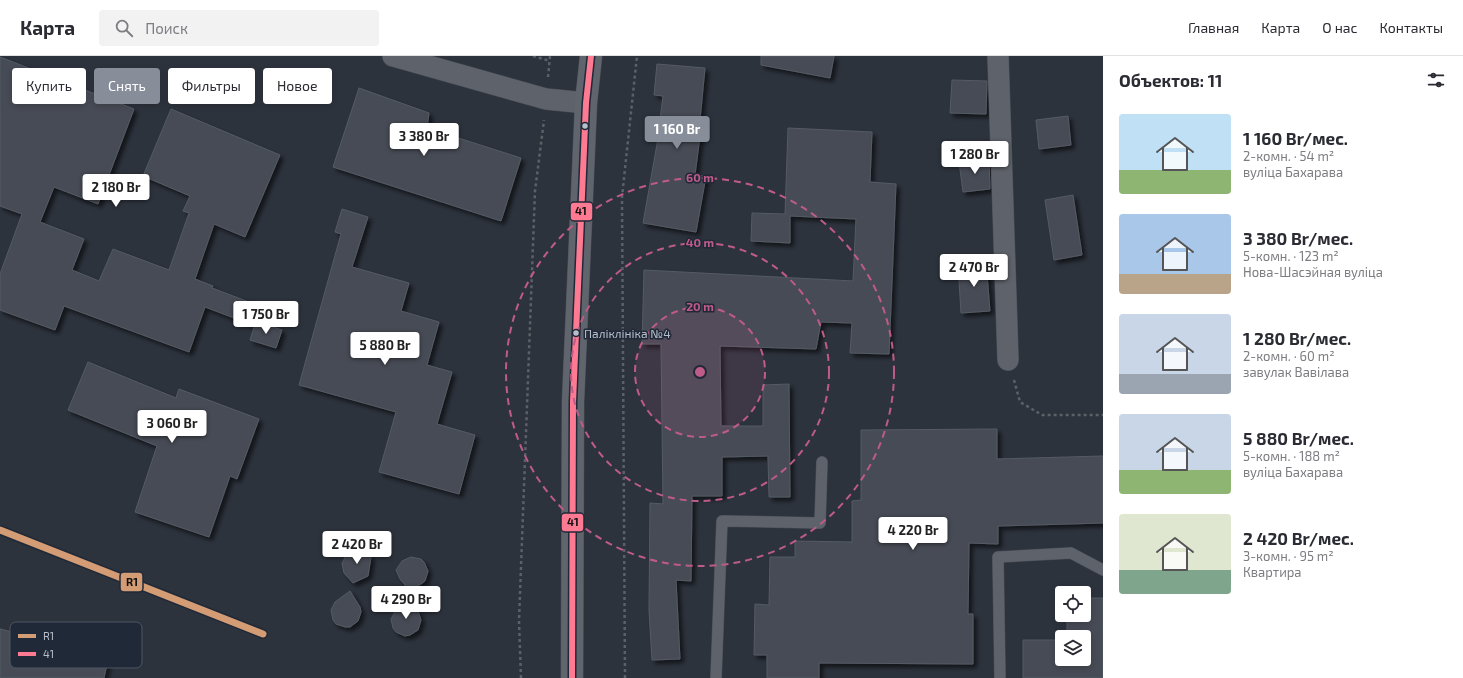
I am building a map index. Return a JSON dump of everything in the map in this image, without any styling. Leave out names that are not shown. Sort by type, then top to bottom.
[{"type":"main road","points":[[572,678],[573,402],[586,104],[591,56]]},
{"type":"street","points":[[393,56],[546,99],[586,104]]},
{"type":"street","points":[[998,56],[1008,360]]},
{"type":"lane","points":[[716,678],[722,521],[820,523],[822,462]]},
{"type":"lane","points":[[1000,678],[998,557],[1071,553],[1103,570]]},
{"type":"path","points":[[533,56],[550,61]]},
{"type":"path","points":[[521,678],[519,621],[535,192],[550,56]]},
{"type":"path","points":[[625,678],[622,197],[638,56]]},
{"type":"path","points":[[1008,360],[1020,402],[1042,415],[1103,416]]},
{"type":"building","points":[[761,56],[834,56],[830,78],[761,65]]},
{"type":"building","points":[[0,57],[28,68],[12,68],[12,104],[86,104],[86,90],[94,93],[94,104],[121,104],[134,109],[98,204],[54,187],[40,222],[84,239],[72,270],[99,281],[113,249],[169,270],[189,213],[183,211],[190,196],[143,176],[171,109],[280,155],[245,237],[214,224],[195,279],[213,286],[212,288],[257,305],[250,324],[205,307],[189,352],[64,306],[55,330],[0,310],[0,274],[22,214],[0,206]]},
{"type":"building","points":[[657,64],[705,68],[700,120],[702,120],[695,175],[706,176],[696,232],[643,223],[657,144],[663,96],[654,95]]},
{"type":"building","points":[[952,80],[987,81],[986,114],[950,113]]},
{"type":"building","points":[[359,88],[429,113],[427,128],[521,158],[501,221],[333,167]]},
{"type":"building","points":[[1068,116],[1071,145],[1039,149],[1036,120]]},
{"type":"building","points":[[788,128],[872,132],[870,182],[896,184],[889,354],[850,353],[852,323],[821,322],[816,349],[720,346],[721,426],[763,426],[763,385],[789,384],[790,497],[769,497],[768,456],[722,457],[722,496],[692,496],[691,581],[676,580],[680,659],[652,660],[649,610],[650,503],[663,504],[661,344],[642,344],[644,270],[853,281],[856,219],[790,216],[790,243],[751,241],[752,213],[785,214]]},
{"type":"building","points":[[989,159],[990,189],[963,192],[959,162]]},
{"type":"building","points":[[1073,195],[1082,255],[1054,260],[1045,200]]},
{"type":"building","points":[[342,209],[368,217],[352,267],[409,283],[401,311],[439,322],[427,365],[452,372],[437,424],[475,435],[459,494],[379,472],[396,412],[299,385],[341,234],[335,232]]},
{"type":"building","points":[[986,262],[990,311],[961,313],[958,265]]},
{"type":"building","points":[[256,321],[282,330],[276,348],[250,340]]},
{"type":"building","points":[[88,362],[176,398],[179,389],[259,419],[237,479],[230,476],[209,537],[135,512],[157,446],[68,410]]},
{"type":"building","points":[[997,429],[997,459],[1103,456],[1103,523],[998,526],[998,544],[969,543],[968,614],[973,614],[973,664],[819,663],[819,678],[767,678],[767,655],[754,655],[755,604],[769,605],[770,557],[795,557],[795,541],[852,542],[852,501],[861,500],[861,430]]},
{"type":"building","points":[[355,550],[365,552],[371,557],[368,576],[353,583],[344,573],[342,563],[347,554]]},
{"type":"building","points":[[411,557],[421,559],[428,571],[425,581],[409,590],[400,579],[396,570],[402,561]]},
{"type":"building","points":[[350,591],[360,607],[361,612],[358,621],[350,627],[345,627],[336,624],[333,620],[331,610],[335,602]]},
{"type":"building","points":[[1091,598],[1103,598],[1103,678],[1023,678],[1023,640],[1055,640],[1055,666],[1091,666],[1091,630],[1067,630],[1067,622],[1091,622]]},
{"type":"building","points":[[407,602],[418,611],[421,620],[418,630],[405,636],[396,632],[393,628],[391,619],[396,610]]},
{"type":"building","points":[[0,629],[10,631],[10,668],[106,668],[104,678],[0,678]]},
{"type":"transit line","name":"41","points":[[572,678],[573,402],[586,103],[591,56]]},
{"type":"transit line","name":"R1","points":[[0,530],[263,634]]},
{"type":"place","name":"Паліклініка №4","points":[[576,333]]}]
